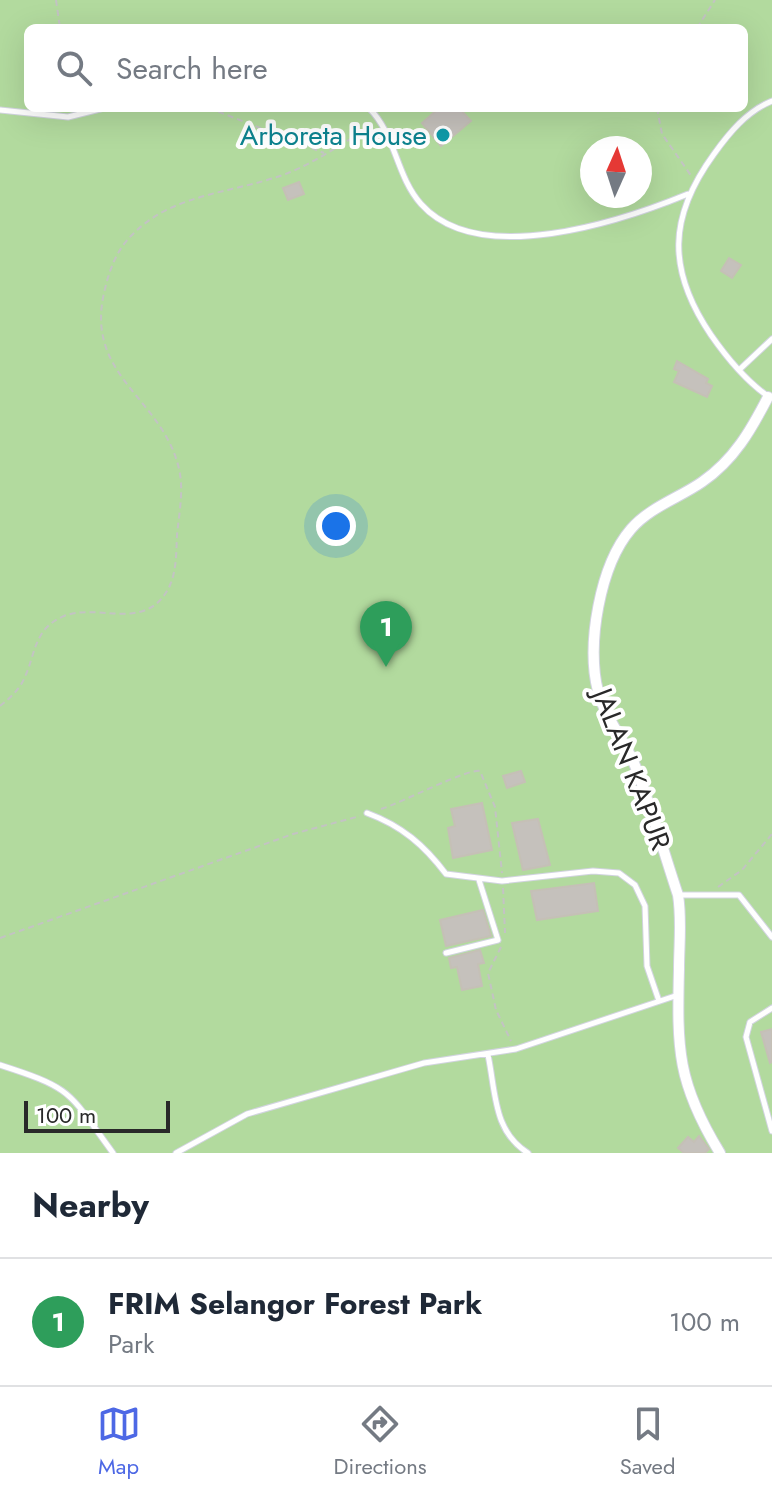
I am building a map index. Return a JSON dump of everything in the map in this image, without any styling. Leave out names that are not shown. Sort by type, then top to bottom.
[{"type":"street","name":"JALAN KAPUR","points":[[720,1153],[687,1090],[680,1058],[678,995],[682,917],[678,895],[635,764],[598,692],[595,653],[600,596],[618,549],[631,529],[651,511],[720,468],[751,430],[770,398]]},
{"type":"lane","points":[[770,398],[739,370],[705,325],[681,279],[679,239],[688,194],[695,181],[746,117],[772,101]]},
{"type":"lane","points":[[0,110],[68,117],[88,112]]},
{"type":"lane","points":[[373,112],[381,121],[414,196],[436,217],[468,230],[511,234],[568,230],[630,216],[688,194]]},
{"type":"lane","points":[[739,370],[772,339]]},
{"type":"lane","points":[[367,813],[394,824],[427,849],[446,874],[502,881],[609,871],[628,878],[645,906],[647,966],[659,1001]]},
{"type":"lane","points":[[446,953],[498,940],[479,880]]},
{"type":"lane","points":[[678,895],[739,895],[772,937]]},
{"type":"lane","points":[[176,1153],[247,1114],[424,1063],[516,1049],[678,995]]},
{"type":"lane","points":[[772,1008],[750,1022],[746,1037],[772,1131]]},
{"type":"lane","points":[[488,1055],[503,1129],[512,1143],[528,1153]]},
{"type":"lane","points":[[0,1065],[50,1082],[71,1095],[113,1153]]},
{"type":"path","points":[[56,0],[59,24]]},
{"type":"path","points":[[700,24],[715,0]]},
{"type":"path","points":[[219,112],[324,153]]},
{"type":"path","points":[[658,112],[662,134],[695,181]]},
{"type":"path","points":[[0,706],[24,679],[32,647],[46,627],[65,615],[128,614],[149,609],[165,595],[174,574],[180,470],[160,423],[121,380],[107,355],[101,333],[102,304],[118,251],[132,234],[168,209],[288,173],[381,121]]},
{"type":"path","points":[[0,938],[293,834],[413,799],[467,771],[480,771],[495,807],[505,932],[501,949],[488,973],[496,1010],[516,1049]]},
{"type":"path","points":[[707,894],[742,870],[772,834]]},
{"type":"green space","points":[[0,0],[772,0],[772,1153],[0,1153]]},
{"type":"building","name":"Arboreta House","points":[[434,112],[463,112],[471,121],[441,146],[422,123]]},
{"type":"building","points":[[299,182],[304,194],[288,200],[283,188]]},
{"type":"building","points":[[729,258],[741,265],[732,278],[721,271]]},
{"type":"building","points":[[677,361],[708,379],[706,383],[712,386],[707,397],[674,382],[679,371],[674,369]]},
{"type":"building","points":[[521,771],[525,782],[507,788],[503,776]]},
{"type":"building","points":[[482,803],[492,850],[453,858],[448,828],[455,826],[451,809]]},
{"type":"building","points":[[538,819],[550,865],[523,870],[512,823]]},
{"type":"building","points":[[594,883],[598,911],[537,920],[531,891]]},
{"type":"building","points":[[483,910],[491,936],[446,946],[440,920]]},
{"type":"building","points":[[480,950],[484,963],[478,964],[482,986],[462,990],[457,967],[451,968],[449,958]]},
{"type":"building","points":[[772,1029],[772,1062],[770,1063],[761,1032]]},
{"type":"building","points":[[699,1136],[709,1149],[705,1153],[684,1153],[678,1148],[688,1137],[694,1142]]},
{"type":"place","name":"Arboreta House","points":[[443,135]]},
{"type":"place","name":"FRIM Selangor Forest Park","points":[[386,667]]}]
